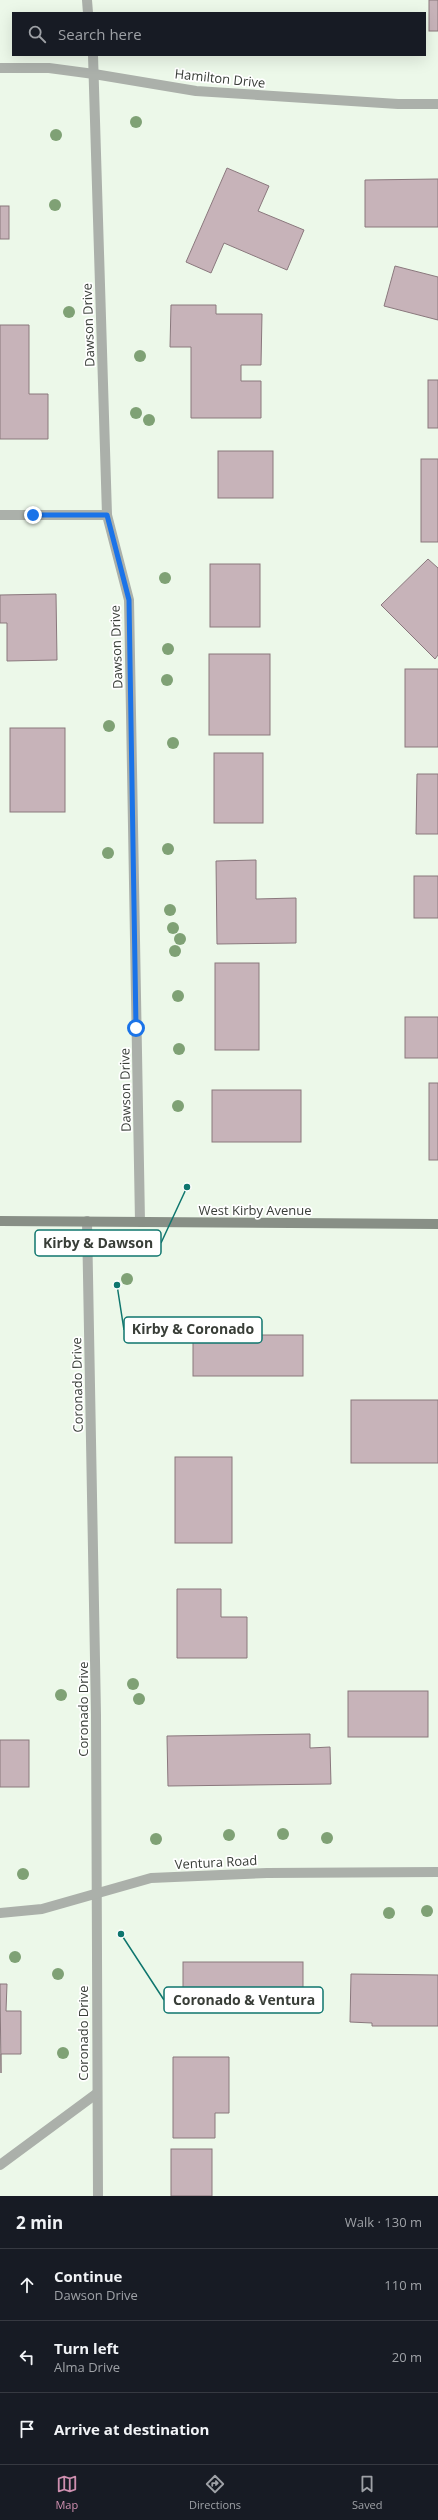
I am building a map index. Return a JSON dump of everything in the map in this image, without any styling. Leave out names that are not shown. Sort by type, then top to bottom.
[{"type":"main road","name":"West Kirby Avenue","points":[[0,1221],[438,1224]]},
{"type":"street","points":[[87,0],[88,12]]},
{"type":"street","name":"Dawson Drive","points":[[92,56],[94,74],[107,515],[129,600],[140,1222]]},
{"type":"street","name":"Hamilton Drive","points":[[0,68],[49,68],[196,91],[398,104],[438,104]]},
{"type":"street","points":[[0,515],[107,515]]},
{"type":"street","name":"Coronado Drive","points":[[87,1221],[96,1715],[96,2094],[98,2196]]},
{"type":"street","name":"Ventura Road","points":[[0,1913],[42,1909],[96,1895],[151,1878],[267,1873],[438,1872]]},
{"type":"street","points":[[0,2165],[96,2094]]},
{"type":"building","points":[[429,0],[438,0],[438,31],[429,31]]},
{"type":"building","points":[[227,168],[269,186],[258,211],[304,230],[287,270],[224,243],[211,273],[186,262]]},
{"type":"building","points":[[438,179],[438,227],[365,227],[365,180]]},
{"type":"building","points":[[0,206],[9,206],[9,239],[0,239]]},
{"type":"building","points":[[395,266],[438,277],[438,320],[384,306]]},
{"type":"building","points":[[171,305],[216,305],[216,314],[262,314],[261,365],[241,365],[241,381],[261,381],[261,418],[191,418],[191,347],[170,347]]},
{"type":"building","points":[[0,325],[29,325],[29,394],[48,394],[48,439],[0,439]]},
{"type":"building","points":[[428,380],[438,380],[438,428],[428,428]]},
{"type":"building","points":[[218,451],[273,451],[273,498],[218,498]]},
{"type":"building","points":[[421,459],[438,459],[438,542],[421,542]]},
{"type":"building","points":[[428,559],[438,568],[438,655],[435,659],[381,605]]},
{"type":"building","points":[[210,564],[260,564],[260,627],[210,627]]},
{"type":"building","points":[[56,594],[57,660],[7,661],[7,623],[0,623],[0,595]]},
{"type":"building","points":[[209,654],[270,654],[270,735],[209,735]]},
{"type":"building","points":[[405,669],[438,669],[438,747],[405,747]]},
{"type":"building","points":[[10,728],[65,728],[65,812],[10,812]]},
{"type":"building","points":[[214,753],[263,753],[263,823],[214,823]]},
{"type":"building","points":[[417,774],[438,774],[438,834],[416,834]]},
{"type":"building","points":[[256,860],[256,899],[296,898],[296,943],[217,944],[216,861]]},
{"type":"building","points":[[414,876],[438,876],[438,918],[414,918]]},
{"type":"building","points":[[215,963],[259,963],[259,1050],[215,1050]]},
{"type":"building","points":[[405,1017],[438,1017],[438,1058],[405,1058]]},
{"type":"building","points":[[429,1083],[438,1083],[438,1160],[429,1160]]},
{"type":"building","points":[[212,1090],[301,1090],[301,1142],[212,1142]]},
{"type":"building","points":[[193,1335],[303,1335],[303,1376],[193,1376]]},
{"type":"building","points":[[351,1400],[438,1400],[438,1463],[351,1463]]},
{"type":"building","points":[[175,1457],[232,1457],[232,1543],[175,1543]]},
{"type":"building","points":[[177,1589],[221,1589],[221,1617],[247,1617],[247,1658],[177,1658]]},
{"type":"building","points":[[348,1691],[428,1691],[428,1737],[348,1737]]},
{"type":"building","points":[[310,1734],[310,1748],[330,1747],[331,1784],[168,1786],[167,1736]]},
{"type":"building","points":[[0,1740],[29,1740],[29,1787],[0,1787]]},
{"type":"building","points":[[183,1962],[303,1962],[303,2006],[183,2006]]},
{"type":"building","points":[[351,1974],[438,1975],[438,2026],[372,2026],[372,2023],[350,2022]]},
{"type":"building","points":[[0,1984],[7,1984],[6,2011],[21,2011],[21,2054],[1,2054],[1,2073]]},
{"type":"building","points":[[173,2057],[229,2057],[229,2113],[215,2113],[215,2138],[173,2138]]},
{"type":"building","points":[[171,2149],[212,2149],[212,2196],[171,2196]]},
{"type":"place","name":"Kirby & Dawson","points":[[187,1187]]},
{"type":"place","name":"Kirby & Coronado","points":[[117,1285]]},
{"type":"place","name":"Coronado & Ventura","points":[[121,1934]]},
{"type":"route","points":[[33,515],[107,515],[129,600],[136,1028]]}]
